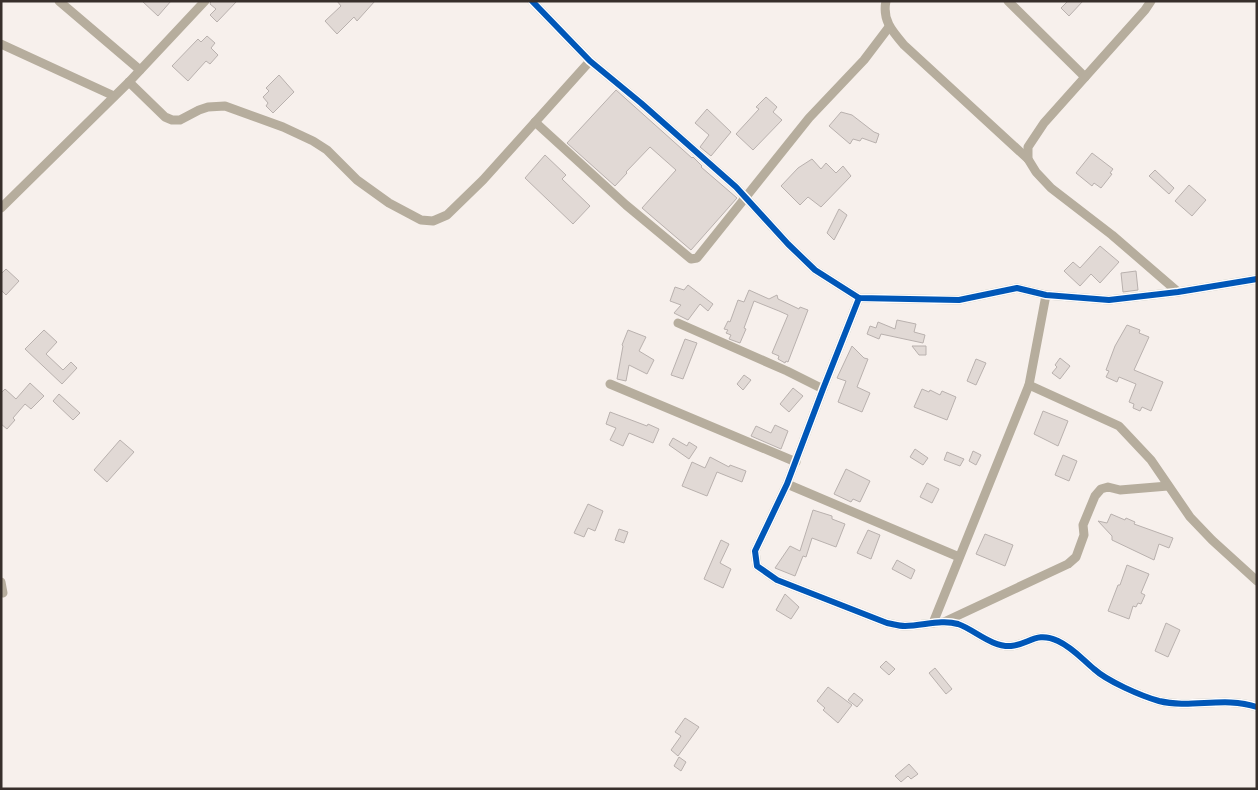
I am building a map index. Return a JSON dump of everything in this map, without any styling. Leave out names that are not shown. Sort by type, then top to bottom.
[{"type":"street","points":[[59,1],[140,70]]},
{"type":"street","points":[[1,208],[129,82],[205,1]]},
{"type":"street","points":[[532,1],[590,61],[641,102],[736,187],[788,244],[815,270],[860,298],[959,300],[1017,288],[1046,295],[1109,300],[1178,292],[1257,279]]},
{"type":"street","points":[[886,1],[884,12],[889,27],[904,45],[1028,158],[1036,172],[1051,188],[1112,235],[1178,292]]},
{"type":"street","points":[[1008,1],[1085,77]]},
{"type":"street","points":[[1028,158],[1028,148],[1044,123],[1151,1]]},
{"type":"street","points":[[535,122],[626,205],[691,260],[704,252],[809,118],[864,60],[889,27]]},
{"type":"street","points":[[1,44],[114,96]]},
{"type":"street","points":[[129,82],[168,119],[180,120],[208,107],[225,106],[298,133],[327,150],[357,180],[374,192],[405,212],[427,221],[438,220],[448,215],[493,170],[590,61]]},
{"type":"street","points":[[933,623],[1029,385],[1046,295]]},
{"type":"street","points":[[860,298],[823,388],[787,484],[755,552],[757,566],[777,580],[886,623],[904,626],[944,622],[959,624],[997,644],[1011,646],[1039,636],[1057,640],[1077,652],[1094,670],[1141,694],[1159,700],[1175,704],[1237,701],[1257,707]]},
{"type":"street","points":[[678,324],[823,388]]},
{"type":"street","points":[[610,384],[796,462]]},
{"type":"street","points":[[1029,385],[1119,426],[1151,460],[1168,486],[1201,528],[1257,581]]},
{"type":"street","points":[[787,484],[959,557]]},
{"type":"street","points":[[944,622],[1068,564],[1076,557],[1084,535],[1083,525],[1095,496],[1101,489],[1108,487],[1120,490],[1168,486]]},
{"type":"street","points":[[1,582],[3,593]]},
{"type":"building","points":[[142,1],[171,1],[158,16]]},
{"type":"building","points":[[211,1],[237,1],[217,22],[210,15],[216,9],[210,4]]},
{"type":"building","points":[[337,1],[375,1],[357,21],[354,17],[337,34],[325,21],[341,6]]},
{"type":"building","points":[[1068,1],[1083,1],[1069,16],[1061,8]]},
{"type":"building","points":[[207,36],[215,43],[211,48],[218,55],[210,64],[206,61],[188,81],[172,66],[198,39],[201,42]]},
{"type":"building","points":[[279,75],[294,92],[273,113],[266,106],[268,103],[263,97],[269,91],[266,88]]},
{"type":"building","points":[[616,90],[737,198],[691,250],[642,208],[676,170],[650,147],[615,186],[567,143]]},
{"type":"building","points":[[766,97],[777,107],[773,112],[782,120],[753,150],[736,134],[759,109],[756,107]]},
{"type":"building","points":[[707,109],[731,132],[711,156],[700,147],[709,135],[695,123]]},
{"type":"building","points":[[841,112],[852,115],[879,134],[876,143],[862,138],[860,141],[853,139],[850,144],[829,126]]},
{"type":"building","points":[[1092,153],[1113,169],[1110,173],[1112,174],[1101,188],[1094,183],[1092,186],[1076,173]]},
{"type":"building","points":[[545,155],[566,175],[562,179],[590,206],[573,224],[525,178]]},
{"type":"building","points":[[812,159],[821,169],[826,163],[836,173],[843,166],[851,176],[821,207],[808,197],[800,205],[781,186],[798,168]]},
{"type":"building","points":[[1155,170],[1174,188],[1169,194],[1149,176]]},
{"type":"building","points":[[1189,185],[1206,200],[1192,216],[1175,201]]},
{"type":"building","points":[[839,209],[847,215],[834,240],[827,233]]},
{"type":"building","points":[[1100,246],[1119,262],[1100,283],[1091,274],[1080,286],[1064,271],[1073,262],[1080,268]]},
{"type":"building","points":[[6,269],[19,281],[6,295],[1,290],[1,274]]},
{"type":"building","points":[[1136,271],[1138,290],[1123,292],[1121,273]]},
{"type":"building","points":[[688,285],[713,304],[708,311],[700,304],[688,320],[674,313],[681,305],[670,301],[675,287],[684,290]]},
{"type":"building","points":[[749,290],[769,299],[777,295],[778,299],[799,309],[800,307],[808,310],[788,362],[786,361],[785,363],[778,359],[779,356],[772,353],[788,315],[754,301],[740,343],[729,339],[731,335],[726,333],[728,330],[724,329],[728,321],[730,322],[738,300],[744,302]]},
{"type":"building","points":[[897,320],[916,324],[914,332],[925,335],[923,343],[881,334],[879,339],[867,334],[870,326],[876,328],[878,322],[895,329]]},
{"type":"building","points":[[1127,325],[1140,330],[1139,333],[1149,337],[1134,370],[1163,382],[1151,411],[1142,407],[1140,411],[1133,408],[1134,404],[1129,402],[1136,384],[1119,377],[1117,382],[1106,377],[1109,371],[1106,370],[1115,346]]},
{"type":"building","points":[[44,330],[57,342],[46,354],[63,370],[71,362],[77,368],[62,384],[25,349]]},
{"type":"building","points":[[628,330],[646,337],[639,351],[654,360],[647,374],[629,365],[626,381],[617,379],[622,345]]},
{"type":"building","points":[[685,339],[697,343],[683,379],[671,375]]},
{"type":"building","points":[[852,346],[864,358],[868,359],[857,387],[870,393],[862,412],[838,402],[846,381],[837,378]]},
{"type":"building","points":[[912,346],[926,346],[926,355],[919,355]]},
{"type":"building","points":[[1060,358],[1070,366],[1060,379],[1052,373],[1057,367],[1055,365]]},
{"type":"building","points":[[976,359],[986,363],[976,385],[967,381]]},
{"type":"building","points":[[744,375],[751,380],[743,390],[737,384]]},
{"type":"building","points":[[30,383],[44,396],[31,409],[25,404],[13,418],[15,420],[7,429],[1,424],[1,393],[5,389],[16,399]]},
{"type":"building","points":[[793,388],[803,396],[789,412],[780,404]]},
{"type":"building","points":[[922,389],[929,392],[930,390],[940,395],[942,391],[956,397],[947,420],[914,407]]},
{"type":"building","points":[[59,394],[80,413],[73,420],[53,401]]},
{"type":"building","points":[[1043,411],[1068,421],[1058,446],[1034,434]]},
{"type":"building","points":[[610,412],[659,429],[653,443],[629,433],[623,446],[610,440],[616,428],[606,424]]},
{"type":"building","points":[[775,425],[788,431],[781,449],[751,436],[756,426],[771,433]]},
{"type":"building","points":[[673,438],[687,446],[689,442],[697,447],[689,459],[669,445]]},
{"type":"building","points":[[120,440],[134,452],[107,482],[94,470]]},
{"type":"building","points":[[915,449],[928,458],[923,465],[910,457]]},
{"type":"building","points":[[973,451],[981,455],[976,465],[969,461]]},
{"type":"building","points":[[947,452],[964,459],[960,466],[944,460]]},
{"type":"building","points":[[1063,455],[1077,461],[1069,481],[1055,475]]},
{"type":"building","points":[[710,457],[729,467],[730,465],[746,471],[742,482],[717,472],[707,496],[682,486],[692,462],[705,468]]},
{"type":"building","points":[[846,469],[870,481],[860,502],[853,499],[851,502],[834,494]]},
{"type":"building","points":[[927,483],[939,489],[932,503],[920,497]]},
{"type":"building","points":[[588,504],[603,511],[595,531],[588,528],[584,537],[574,533]]},
{"type":"building","points":[[813,510],[832,516],[832,519],[845,524],[836,547],[812,538],[806,557],[803,556],[795,576],[775,568],[790,546],[800,551]]},
{"type":"building","points":[[1111,514],[1125,520],[1126,518],[1135,522],[1134,524],[1173,538],[1169,548],[1159,544],[1154,560],[1112,540],[1112,536],[1098,521],[1107,523]]},
{"type":"building","points":[[619,529],[628,532],[624,543],[615,540]]},
{"type":"building","points":[[868,530],[880,535],[871,559],[857,553]]},
{"type":"building","points":[[985,534],[1013,545],[1005,566],[976,554]]},
{"type":"building","points":[[721,540],[729,544],[720,563],[731,569],[723,588],[704,579]]},
{"type":"building","points":[[897,560],[915,570],[911,579],[892,569]]},
{"type":"building","points":[[1127,565],[1149,574],[1141,593],[1145,595],[1141,604],[1138,603],[1136,607],[1133,606],[1129,619],[1108,611]]},
{"type":"building","points":[[785,594],[799,607],[791,619],[776,610]]},
{"type":"building","points":[[1166,623],[1180,630],[1168,657],[1155,651]]},
{"type":"building","points":[[886,661],[895,669],[889,675],[880,667]]},
{"type":"building","points":[[935,668],[952,689],[946,694],[929,673]]},
{"type":"building","points":[[828,687],[852,705],[838,723],[823,710],[825,708],[817,701]]},
{"type":"building","points":[[854,693],[863,700],[857,707],[848,700]]},
{"type":"building","points":[[685,718],[699,727],[678,756],[671,750],[681,736],[675,732]]},
{"type":"building","points":[[679,757],[686,762],[681,771],[674,766]]},
{"type":"building","points":[[909,764],[918,774],[911,779],[908,776],[901,782],[895,776]]},
{"type":"cycle path","points":[[532,1],[590,61],[641,103],[736,187],[788,244],[815,270],[859,298],[959,300],[1017,288],[1046,295],[1109,300],[1178,292],[1257,279]]},
{"type":"cycle path","points":[[859,298],[787,484],[755,551],[757,566],[777,580],[887,623],[905,626],[939,622],[958,624],[990,641],[1004,646],[1018,645],[1038,638],[1050,638],[1068,647],[1100,674],[1134,692],[1159,701],[1183,704],[1220,702],[1257,707]]}]
